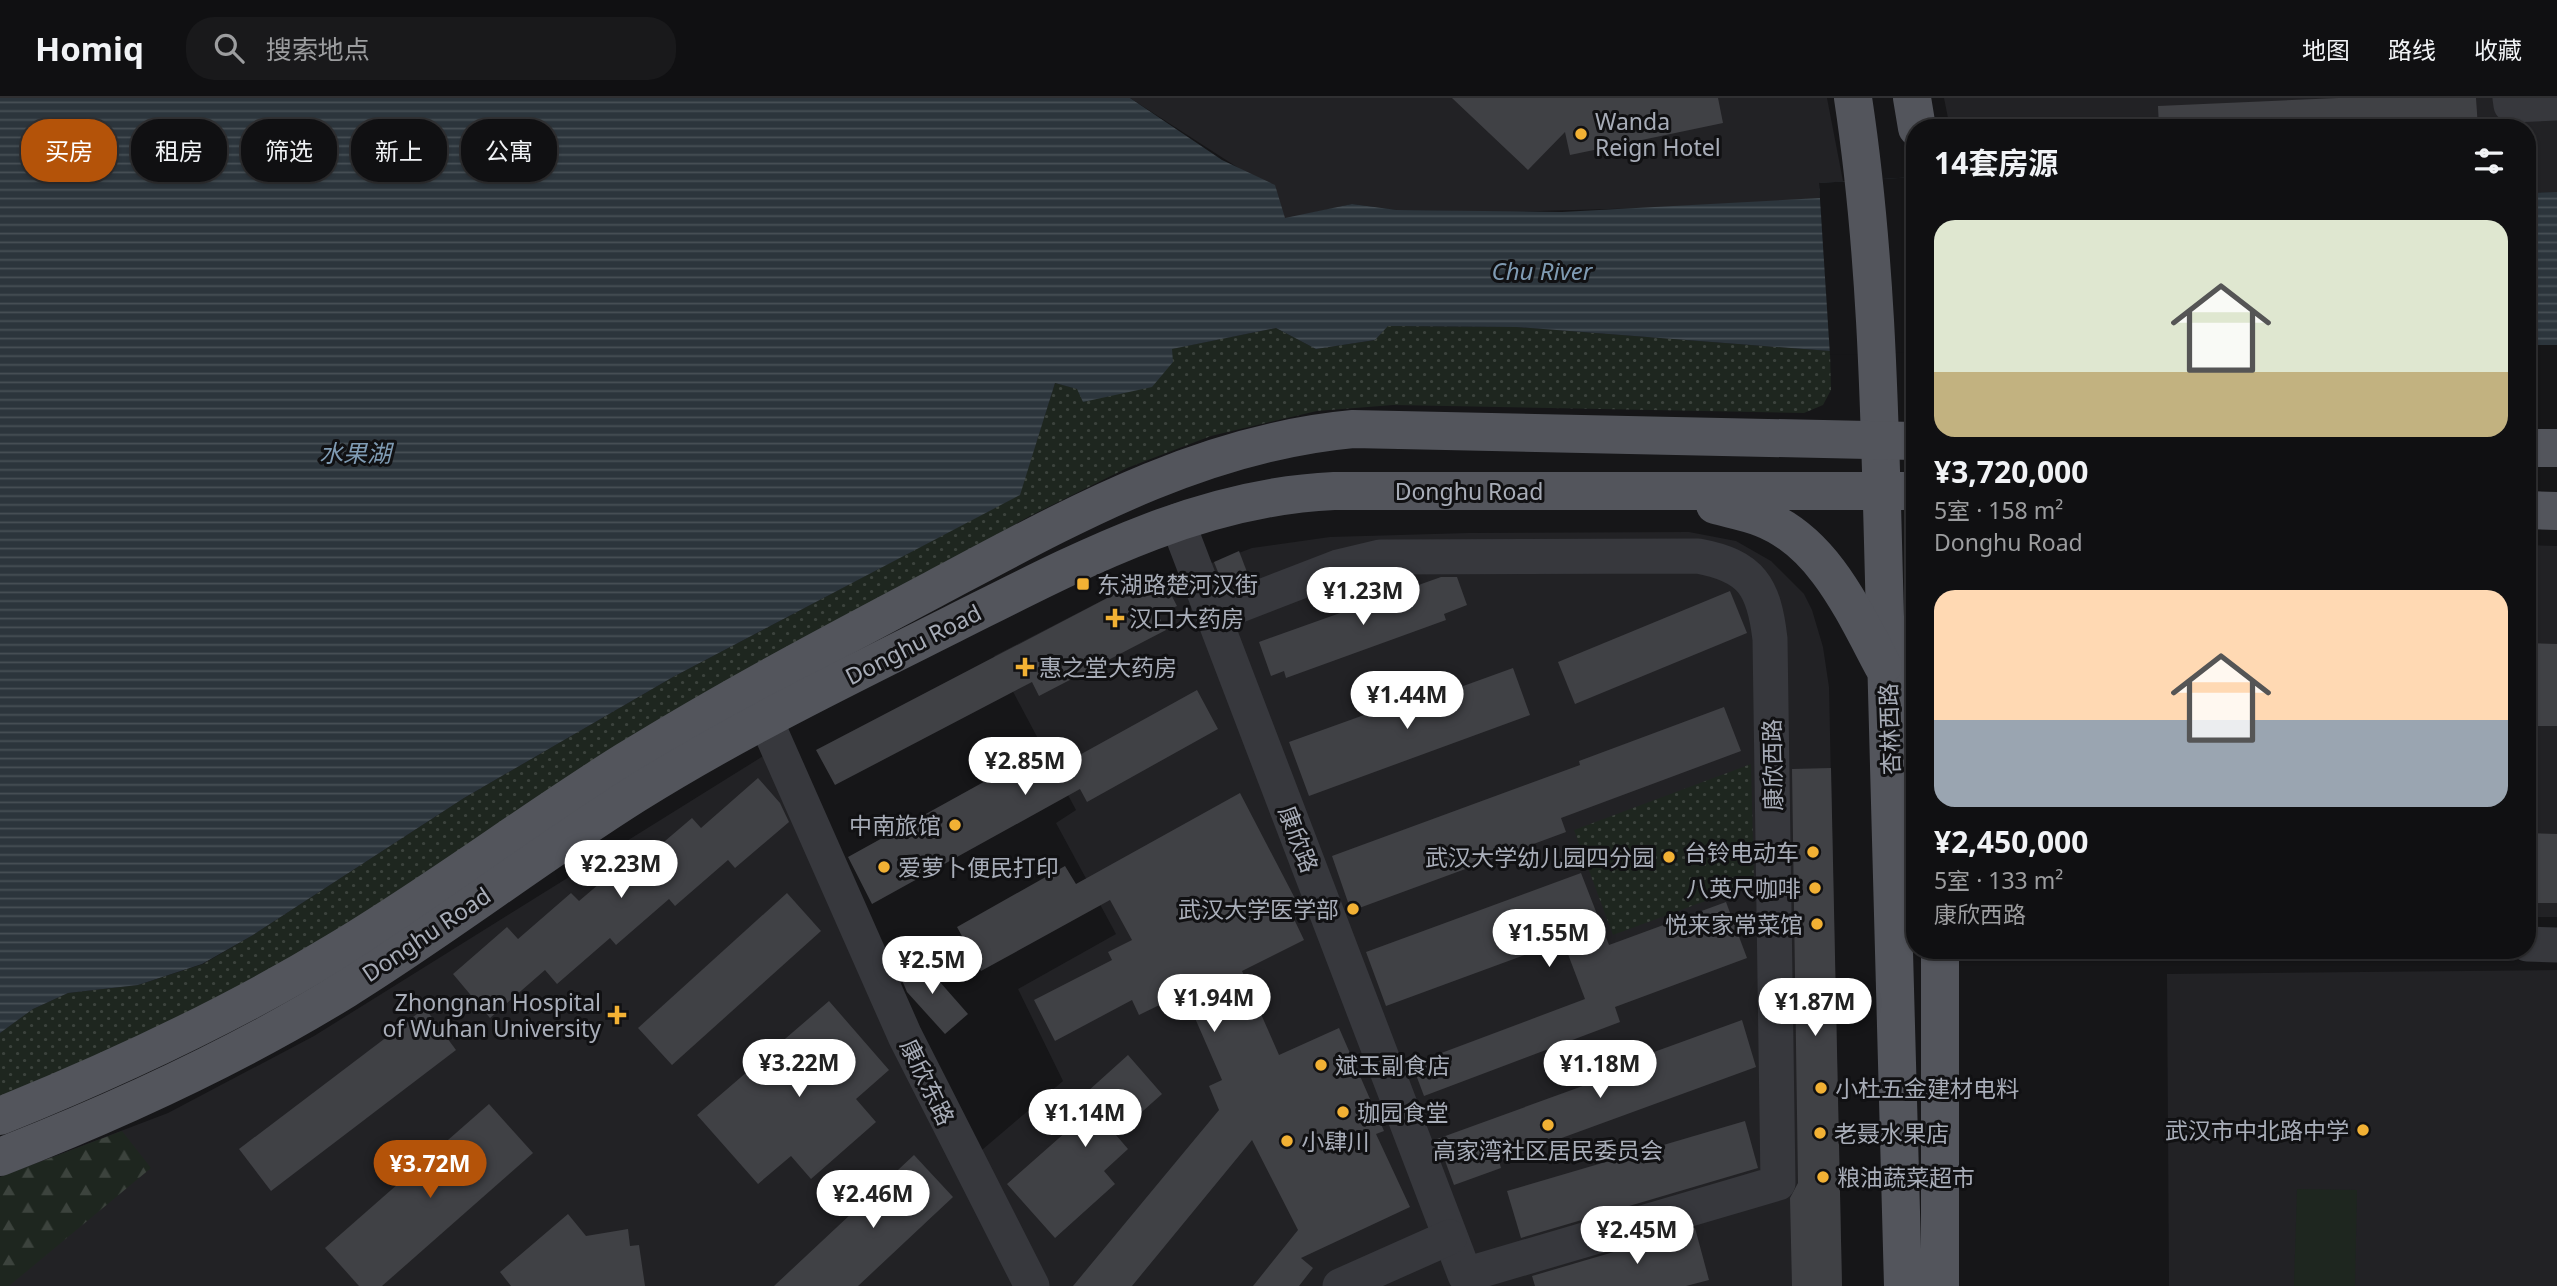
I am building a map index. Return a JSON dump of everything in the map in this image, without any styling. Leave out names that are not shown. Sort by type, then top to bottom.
[{"type":"main road","points":[[1853,98],[1863,180],[1878,377],[1897,442],[1898,491]]},
{"type":"main road","points":[[1912,98],[1916,119]]},
{"type":"main road","name":"Donghu Road","points":[[0,1116],[96,1077],[276,987],[342,948],[590,785],[737,694],[1052,526],[1176,470],[1276,440],[1353,429],[1897,442]]},
{"type":"main road","points":[[2536,447],[2557,448]]},
{"type":"main road","name":"Donghu Road","points":[[0,1157],[111,1113],[187,1077],[334,995],[636,794],[765,719],[1052,574],[1177,521],[1253,499],[1297,493],[1414,490],[1898,491]]},
{"type":"main road","name":"杏林西路","points":[[1898,491],[1883,549],[1896,945],[1903,1286]]},
{"type":"main road","points":[[1633,492],[1716,505],[1762,517],[1782,528],[1829,572],[1854,610],[1887,673]]},
{"type":"main road","points":[[2536,510],[2557,510]]},
{"type":"main road","points":[[1940,959],[1940,1286]]},
{"type":"street","points":[[2510,98],[2511,105],[2557,103]]},
{"type":"street","name":"康欣路","points":[[1177,521],[1465,1275]]},
{"type":"street","name":"康欣西路","points":[[1214,615],[1338,567],[1380,557],[1698,556],[1716,559],[1742,571],[1762,597],[1770,639],[1778,1184],[1465,1275]]},
{"type":"street","name":"康欣东路","points":[[765,719],[905,1036],[1032,1286]]},
{"type":"street","points":[[2536,944],[2557,945]]},
{"type":"street","points":[[1340,1286],[1450,1237]]},
{"type":"shaded area","points":[[1130,98],[1827,98],[1843,181],[1820,184],[1820,198],[1711,206],[1510,212],[1397,210],[1352,204],[1285,219],[1240,169]]},
{"type":"shaded area","points":[[1944,98],[2557,98],[2557,192],[2536,193],[2536,119],[1948,119]]},
{"type":"shaded area","name":"武汉大学医学部","points":[[1689,532],[1736,541],[1771,561],[1804,594],[1812,610],[1823,647],[1829,687],[1842,1286],[1048,1286],[976,1155],[1063,1081],[1018,989],[1116,934],[1056,823],[1076,810],[994,656],[1159,571],[1167,584],[1196,569],[1252,548],[1330,537]]},
{"type":"shaded area","points":[[2536,545],[2557,546],[2557,917],[2536,917]]},
{"type":"shaded area","name":"Zhongnan Hospital of Wuhan University","points":[[768,753],[1023,1286],[0,1286],[0,1177],[168,1113],[314,1036]]},
{"type":"shaded area","name":"武汉市中北路中学","points":[[2557,970],[2557,1286],[2169,1286],[2167,974]]},
{"type":"green space","points":[[1387,326],[1516,327],[1830,351],[1831,390],[1823,405],[1804,413],[1393,405],[1317,411],[1211,436],[1127,468],[1030,516],[696,702],[273,974],[0,1101],[0,1033],[33,1009],[68,993],[138,985],[203,964],[253,935],[464,798],[673,677],[1019,495],[1055,383],[1078,389],[1171,349],[1276,328],[1316,349],[1375,340]]},
{"type":"green space","points":[[1751,764],[1754,883],[1613,935],[1574,830]]},
{"type":"green space","points":[[122,1131],[151,1168],[9,1286],[0,1286],[0,1177]]},
{"type":"green space","points":[[2297,1189],[2357,1190],[2355,1286],[2294,1286]]},
{"type":"water","name":"水果湖","points":[[0,98],[1130,98],[1222,160],[1275,185],[1285,218],[1352,204],[1397,210],[1562,212],[1820,198],[1819,183],[1906,178],[1906,348],[1830,351],[1516,327],[1388,326],[1375,340],[1316,349],[1276,328],[1172,349],[1173,362],[1152,387],[1083,402],[1077,389],[1055,383],[1020,495],[673,677],[464,798],[253,935],[202,964],[138,985],[68,993],[33,1009],[0,1033]]},
{"type":"water","points":[[2557,192],[2557,345],[2536,345],[2536,193]]},
{"type":"pier","points":[[1906,178],[1906,352],[1830,355],[1819,183]]},
{"type":"building","name":"Wanda Reign Hotel","points":[[1452,98],[1718,98],[1723,123],[1570,155],[1565,132],[1528,170]]},
{"type":"building","points":[[2338,98],[2476,98],[2477,119],[2159,119],[2158,106]]},
{"type":"building","points":[[1239,551],[1247,572],[1222,582],[1214,562]]},
{"type":"building","points":[[1159,571],[1177,606],[1158,615],[1166,630],[1039,696],[1032,682],[835,785],[816,750]]},
{"type":"building","points":[[1441,577],[1457,577],[1467,605],[1444,614],[1446,620],[1286,678],[1284,671],[1271,676],[1259,642]]},
{"type":"building","points":[[1730,591],[1747,633],[1575,704],[1558,662]]},
{"type":"building","points":[[2536,643],[2557,644],[2557,726],[2536,726]]},
{"type":"building","points":[[1513,668],[1530,715],[1309,796],[1289,742],[1417,696],[1419,702]]},
{"type":"building","points":[[1197,690],[1218,729],[1087,802],[1080,789],[872,904],[848,857],[1036,753],[1047,773]]},
{"type":"building","points":[[1724,707],[1741,751],[1561,818],[1566,832],[1351,911],[1332,856],[1580,765],[1579,761]]},
{"type":"building","points":[[1831,768],[1842,1286],[1792,1286],[1790,1198],[1798,1183],[1792,769]]},
{"type":"building","points":[[758,778],[780,803],[789,822],[735,868],[728,860],[675,906],[669,899],[616,945],[610,938],[557,984],[545,970],[490,1018],[453,974],[507,927],[518,939],[571,893],[579,901],[632,856],[638,864],[692,818],[701,828]]},
{"type":"building","points":[[1240,793],[1302,912],[1293,917],[1304,940],[1242,971],[1279,1055],[1339,1028],[1384,1131],[1376,1134],[1410,1207],[1301,1258],[1313,1268],[1299,1286],[1253,1286],[1298,1230],[1252,1140],[1132,1286],[1073,1286],[1219,1110],[1209,1086],[1222,1080],[1184,993],[1139,1015],[1132,1000],[1055,1041],[1034,1000],[1112,960],[1108,952],[1132,940],[1110,900],[981,971],[957,927],[1065,866],[1076,884]]},
{"type":"building","points":[[2536,833],[2557,834],[2557,903],[2536,903]]},
{"type":"building","points":[[1581,873],[1609,945],[1726,902],[1747,958],[1615,1007],[1620,1022],[1424,1096],[1412,1064],[1585,999],[1563,941],[1386,1006],[1366,952]]},
{"type":"building","points":[[787,893],[821,931],[672,1065],[638,1028]]},
{"type":"building","points":[[918,957],[968,1014],[945,1034],[907,992],[899,973]]},
{"type":"building","points":[[829,1001],[889,1070],[856,1099],[876,1122],[811,1179],[791,1156],[758,1184],[697,1115]]},
{"type":"building","points":[[425,1008],[456,1050],[271,1191],[239,1149]]},
{"type":"building","points":[[1742,1020],[1756,1067],[1499,1161],[1501,1168],[1454,1185],[1437,1139],[1591,1083],[1588,1076]]},
{"type":"building","points":[[1128,1055],[1162,1094],[1116,1135],[1128,1149],[1104,1171],[1115,1184],[1055,1238],[1007,1184],[1067,1131],[1057,1119]]},
{"type":"building","points":[[489,1104],[533,1153],[382,1286],[359,1286],[325,1248]]},
{"type":"building","points":[[1745,1121],[1758,1168],[1521,1238],[1507,1191]]},
{"type":"building","points":[[914,1155],[953,1197],[858,1286],[774,1286]]},
{"type":"building","points":[[568,1214],[586,1236],[628,1229],[630,1246],[639,1245],[645,1286],[511,1286],[500,1272]]},
{"type":"building","points":[[1695,1228],[1709,1280],[1686,1286],[1535,1286],[1532,1276]]},
{"type":"place","name":"Wanda Reign Hotel","points":[[1581,134]]},
{"type":"place","name":"东湖路楚河汉街","points":[[1083,584]]},
{"type":"place","name":"汉口大药房","points":[[1115,618]]},
{"type":"place","name":"惠之堂大药房","points":[[1025,667]]},
{"type":"place","name":"中南旅馆","points":[[955,825]]},
{"type":"place","name":"台铃电动车","points":[[1813,852]]},
{"type":"place","name":"武汉大学幼儿园四分园","points":[[1669,857]]},
{"type":"place","name":"爱萝卜便民打印","points":[[884,867]]},
{"type":"place","name":"八英尺咖啡","points":[[1815,888]]},
{"type":"place","name":"武汉大学医学部","points":[[1353,909]]},
{"type":"place","name":"悦来家常菜馆","points":[[1817,924]]},
{"type":"place","name":"Zhongnan Hospital of Wuhan University","points":[[617,1015]]},
{"type":"place","name":"斌玉副食店","points":[[1321,1065]]},
{"type":"place","name":"小杜五金建材电料","points":[[1821,1088]]},
{"type":"place","name":"珈园食堂","points":[[1343,1112]]},
{"type":"place","name":"高家湾社区居民委员会","points":[[1548,1125]]},
{"type":"place","name":"武汉市中北路中学","points":[[2363,1130]]},
{"type":"place","name":"老聂水果店","points":[[1820,1133]]},
{"type":"place","name":"小肆川","points":[[1287,1141]]},
{"type":"place","name":"粮油蔬菜超市","points":[[1823,1177]]},
{"type":"water label","name":"Chu River","points":[[1542,270]]}]
